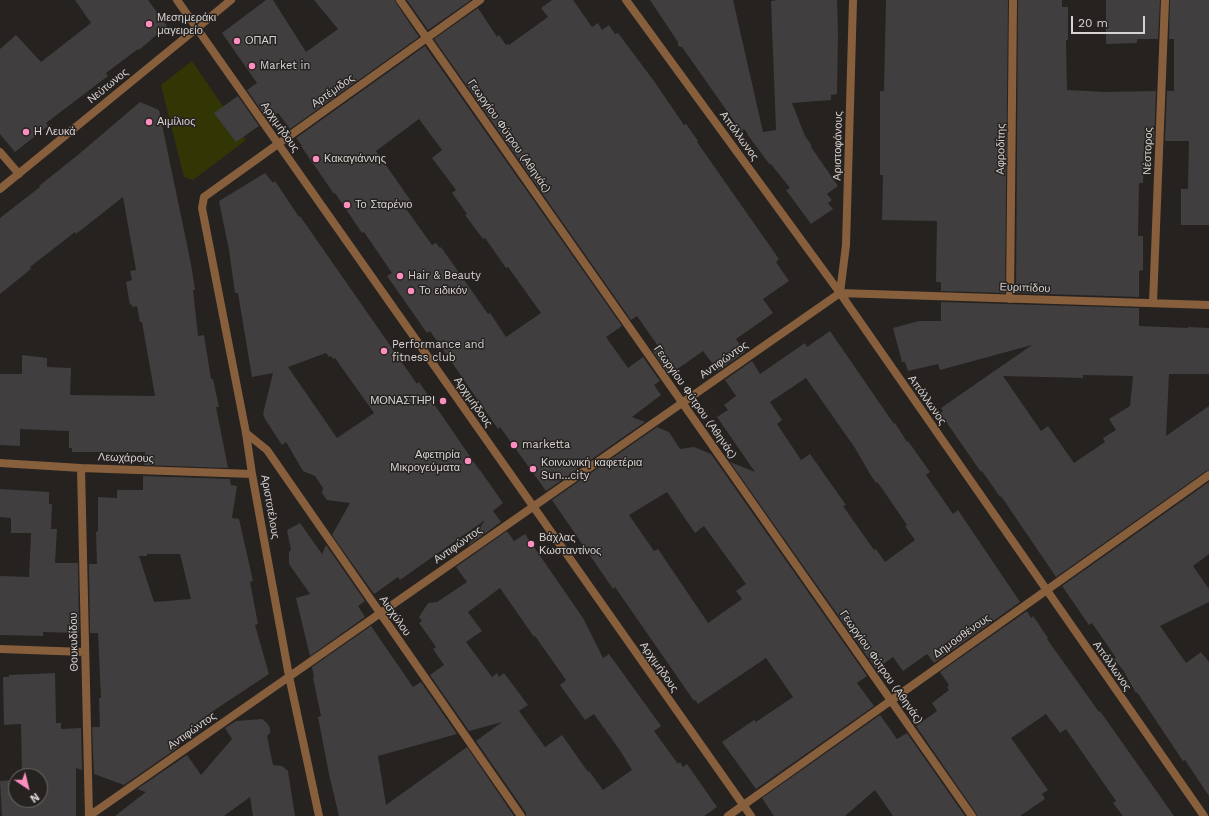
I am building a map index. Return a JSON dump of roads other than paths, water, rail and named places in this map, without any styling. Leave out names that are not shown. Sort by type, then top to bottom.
[{"type":"street","name":"Αρχιμήδους","points":[[177,0],[751,816]]},
{"type":"street","name":"Νεύτωνος","points":[[0,189],[231,0]]},
{"type":"street","name":"Γεωργίου Φύτρου (Αθηνάς)","points":[[400,0],[972,816]]},
{"type":"street","name":"Αρτέμιδος","points":[[203,202],[204,197],[480,0]]},
{"type":"street","name":"Απόλλωνος","points":[[626,0],[840,293],[1204,816]]},
{"type":"street","name":"Αριστοφάνους","points":[[840,293],[846,244],[852,0]]},
{"type":"street","name":"Αφροδίτης","points":[[1010,299],[1013,0]]},
{"type":"street","name":"Νέστορος","points":[[1153,303],[1165,0]]},
{"type":"street","points":[[0,152],[19,174]]},
{"type":"street","name":"Αριστοτέλους","points":[[203,202],[202,208],[246,433],[252,474],[289,676],[319,816]]},
{"type":"street","name":"Ευριπίδου","points":[[840,293],[1209,305]]},
{"type":"street","name":"Αντιφώντος","points":[[89,816],[840,293]]},
{"type":"street","name":"Αισχύλου","points":[[246,433],[267,450],[521,816]]},
{"type":"street","name":"Λεωχάρους","points":[[0,463],[81,468],[252,474]]},
{"type":"street","name":"Θουκυδίδου","points":[[81,468],[89,816]]},
{"type":"street","name":"Δημοσθένους","points":[[728,816],[1209,475]]},
{"type":"street","points":[[0,649],[85,652]]},
{"type":"place","name":"Μεσημεράκι μαγειρείο","points":[[149,24]]},
{"type":"place","name":"ΟΠΑΠ","points":[[237,41]]},
{"type":"place","name":"Market in","points":[[252,66]]},
{"type":"place","name":"Αιμίλιος","points":[[149,122]]},
{"type":"place","name":"Η Λευκά","points":[[26,132]]},
{"type":"place","name":"Κακαγιάννης","points":[[316,159]]},
{"type":"place","name":"Το Σταρένιο","points":[[347,205]]},
{"type":"place","name":"Hair & Beauty","points":[[400,276]]},
{"type":"place","name":"Το ειδικόν","points":[[411,291]]},
{"type":"place","name":"Performance and fitness club","points":[[384,351]]},
{"type":"place","name":"ΜΟΝΑΣΤΗΡΙ","points":[[443,401]]},
{"type":"place","name":"marketta","points":[[514,445]]},
{"type":"place","name":"Αφετηρία Μικρογεύματα","points":[[468,461]]},
{"type":"place","name":"Κοινωνική καφετέρια Sun...city","points":[[533,469]]},
{"type":"place","name":"Βάχλας Κωσταντίνος","points":[[531,544]]}]
